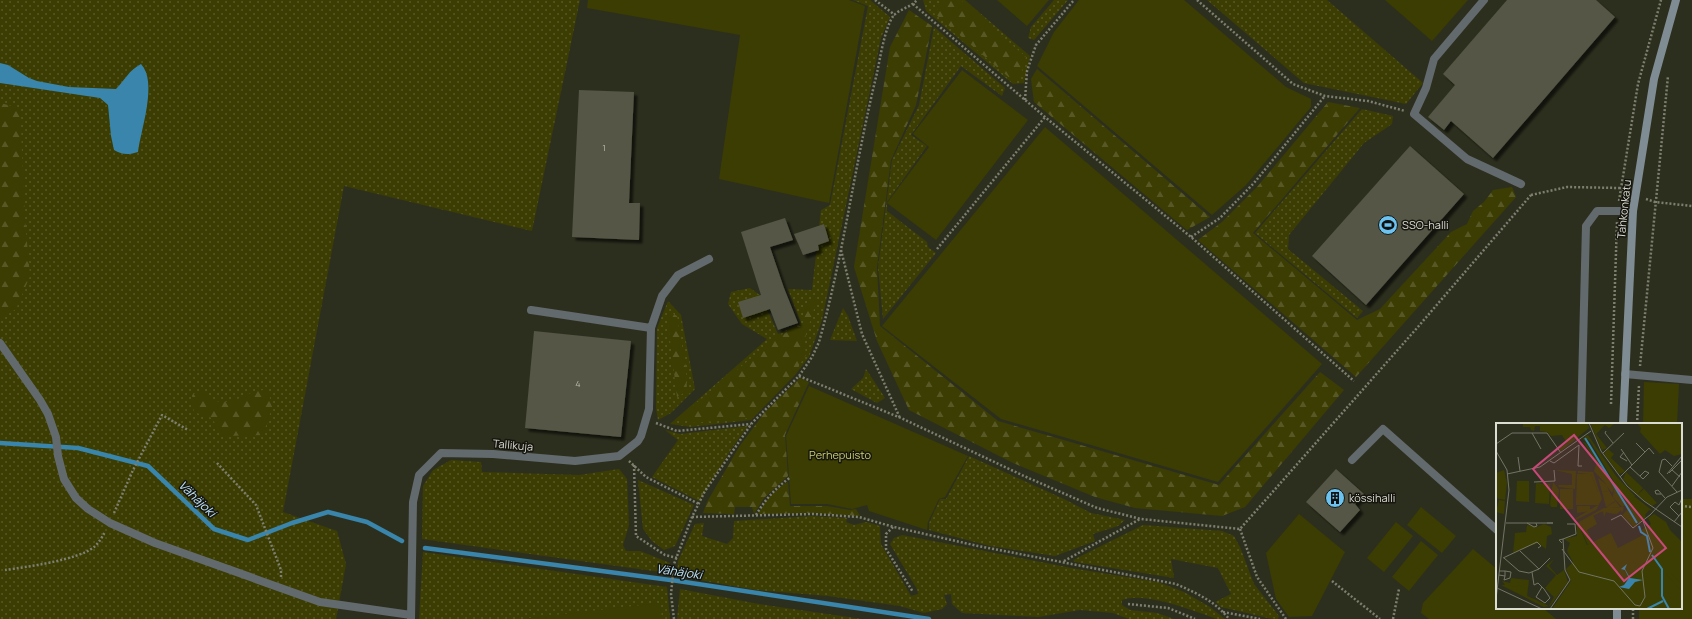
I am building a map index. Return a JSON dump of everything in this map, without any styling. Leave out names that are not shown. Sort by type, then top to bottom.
[{"type":"street","points":[[1484,0],[1434,58],[1426,88],[1414,114],[1467,159],[1521,184]]},
{"type":"street","name":"Tahkonkatu","points":[[1623,423],[1633,211],[1654,79],[1676,0]]},
{"type":"street","points":[[1581,423],[1586,226],[1597,212],[1633,211]]},
{"type":"street","name":"Tallikuja","points":[[411,617],[413,502],[419,475],[440,453],[493,454],[575,461],[619,456],[622,454],[638,441],[641,436],[649,409],[651,328],[662,296],[678,275],[709,259]]},
{"type":"street","points":[[531,310],[651,328]]},
{"type":"street","points":[[0,343],[40,400],[48,414],[56,437],[58,456],[64,479],[76,498],[88,509],[110,523],[155,543],[320,602],[411,617]]},
{"type":"street","points":[[1625,374],[1692,380]]},
{"type":"street","points":[[1352,460],[1383,429],[1496,529]]},
{"type":"path","points":[[875,0],[894,15]]},
{"type":"path","points":[[674,619],[672,594],[674,564],[692,517],[705,491],[752,423],[799,376],[812,358],[819,342],[884,37],[894,15],[917,0]]},
{"type":"path","points":[[1025,100],[1027,71],[1036,45],[1074,0]]},
{"type":"path","points":[[1197,0],[1293,84],[1325,96],[1368,101],[1414,114]]},
{"type":"path","points":[[913,4],[1044,117],[1191,238],[1354,381]]},
{"type":"path","points":[[1637,423],[1639,375],[1654,202],[1668,70]]},
{"type":"path","points":[[1191,238],[1220,218],[1254,183],[1325,96]]},
{"type":"path","points":[[937,249],[1044,117]]},
{"type":"path","points":[[1521,184],[1531,195]]},
{"type":"path","points":[[1240,529],[1403,344],[1531,195],[1567,187],[1620,188],[1654,202],[1692,206]]},
{"type":"path","points":[[840,249],[862,334],[900,418]]},
{"type":"path","points":[[799,376],[900,418],[1024,476],[1097,508],[1141,519],[1240,529]]},
{"type":"path","points":[[5,570],[43,564],[86,552],[94,547],[110,523],[133,470],[162,415],[188,430]]},
{"type":"path","points":[[646,419],[677,431],[752,423]]},
{"type":"path","points":[[622,454],[646,477],[699,504]]},
{"type":"path","points":[[217,463],[256,505],[281,570],[281,588]]},
{"type":"path","points":[[634,465],[636,536],[665,555],[677,558]]},
{"type":"path","points":[[755,516],[766,498],[791,477]]},
{"type":"path","points":[[1682,506],[1692,507]]},
{"type":"path","points":[[692,517],[813,514],[859,517],[894,527],[978,546],[1176,584],[1203,596],[1223,612],[1229,619]]},
{"type":"path","points":[[1064,562],[1141,519]]},
{"type":"path","points":[[894,527],[886,534],[886,549],[913,592]]},
{"type":"path","points":[[1240,529],[1257,578],[1286,619]]},
{"type":"path","points":[[1332,581],[1380,619]]},
{"type":"path","points":[[1393,619],[1400,589]]},
{"type":"path","points":[[1128,604],[1168,608],[1195,619]]},
{"type":"path","points":[[1223,612],[1260,619]]},
{"type":"green space","points":[[0,0],[580,0],[532,231],[344,186],[283,512],[337,531],[346,564],[336,619],[0,619]]},
{"type":"green space","points":[[588,0],[849,0],[865,6],[829,203],[719,179],[740,35],[587,8]]},
{"type":"green space","points":[[853,0],[870,0],[890,17],[881,38],[822,320],[809,357],[795,375],[751,420],[691,427],[670,424],[767,339],[742,324],[728,304],[731,292],[750,288],[761,296],[778,334],[801,323],[788,289],[812,290],[821,210],[830,205],[868,6]]},
{"type":"green space","points":[[923,0],[965,0],[1030,56],[1024,83],[1013,84],[926,11]]},
{"type":"green space","points":[[946,0],[961,0],[1026,57],[1020,79],[1012,80],[934,13]]},
{"type":"green space","points":[[997,0],[1049,0],[1027,26]]},
{"type":"green space","points":[[1054,0],[1068,0],[1034,40],[1028,38],[1031,27]]},
{"type":"green space","points":[[1079,0],[1184,0],[1286,87],[1311,99],[1311,107],[1246,185],[1212,215],[1037,66],[1054,32]]},
{"type":"green space","points":[[1207,0],[1327,0],[1423,83],[1406,104],[1304,83]]},
{"type":"green space","points":[[1385,0],[1468,0],[1432,41]]},
{"type":"green space","points":[[909,10],[932,26],[916,105],[891,160],[877,267],[880,326],[998,421],[1219,485],[1320,372],[1344,390],[1245,507],[1222,516],[1135,508],[1095,497],[1013,463],[909,410],[877,341],[854,267],[890,47]]},
{"type":"green space","points":[[934,27],[1005,88],[1002,96],[961,66],[911,135],[927,146],[887,202],[887,211],[927,242],[928,247],[936,253],[883,319],[878,267],[892,160],[919,105]]},
{"type":"green space","points":[[1037,69],[1210,217],[1187,230],[1034,102],[1031,79]]},
{"type":"green space","points":[[962,70],[1028,120],[936,240],[887,203],[929,147],[913,134]]},
{"type":"green space","points":[[1328,102],[1360,108],[1253,233],[1357,320],[1380,309],[1451,232],[1467,224],[1473,211],[1484,202],[1493,190],[1512,187],[1516,197],[1356,377],[1198,240],[1222,222],[1257,187]]},
{"type":"green space","points":[[0,103],[20,108],[25,220],[30,276],[16,309],[0,319]]},
{"type":"green space","points":[[1362,109],[1393,116],[1392,124],[1364,143],[1289,235],[1288,249],[1363,311],[1357,318],[1255,233]]},
{"type":"green space","points":[[1045,127],[1322,364],[1218,482],[1001,419],[882,326]]},
{"type":"green space","points":[[816,294],[815,306],[804,341],[806,355],[796,370],[750,418],[692,423],[678,418],[777,337],[805,323],[803,311]]},
{"type":"green space","points":[[668,301],[681,315],[695,389],[671,413],[658,420],[656,408],[657,328]]},
{"type":"green space","points":[[843,308],[848,316],[857,341],[830,340]]},
{"type":"green space","points":[[670,312],[677,316],[686,369],[687,391],[677,397],[667,316]]},
{"type":"green space","points":[[866,369],[885,398],[877,403],[851,389],[863,378]]},
{"type":"green space","points":[[800,378],[809,382],[785,435],[788,476],[764,498],[754,514],[752,507],[735,507],[734,514],[703,513],[707,502],[739,447],[765,412]]},
{"type":"green space","points":[[1644,382],[1679,384],[1677,423],[1643,423]]},
{"type":"green space","name":"Perhepuisto","points":[[809,386],[968,456],[945,497],[939,499],[928,522],[927,530],[869,511],[867,505],[852,509],[827,504],[791,504],[786,436]]},
{"type":"green space","points":[[268,389],[272,407],[264,435],[222,436],[212,418],[194,412],[192,395],[201,390],[211,401],[231,402],[253,392]]},
{"type":"green space","points":[[748,426],[732,448],[699,501],[652,477],[678,440],[665,430],[680,434]]},
{"type":"green space","points":[[969,456],[1064,499],[1091,513],[1125,520],[1118,526],[1093,534],[1095,541],[1055,556],[990,546],[929,530],[929,523],[940,499],[946,499]]},
{"type":"green space","points":[[451,460],[481,462],[482,472],[579,475],[619,469],[627,479],[629,525],[623,545],[626,551],[640,551],[670,563],[668,573],[422,539],[423,486],[433,470]]},
{"type":"green space","points":[[638,480],[694,505],[675,546],[664,550],[652,541],[643,529]]},
{"type":"green space","points":[[788,482],[790,506],[827,506],[850,510],[856,509],[860,516],[812,513],[758,514],[774,492]]},
{"type":"green space","points":[[1682,499],[1692,499],[1692,619],[1639,619],[1639,609],[1682,609]]},
{"type":"green space","points":[[1421,507],[1456,536],[1442,553],[1407,525]]},
{"type":"green space","points":[[1299,514],[1345,552],[1312,616],[1289,617],[1276,599],[1266,553]]},
{"type":"green space","points":[[812,516],[847,518],[846,522],[854,525],[866,522],[880,526],[881,544],[911,596],[918,594],[917,589],[890,544],[894,538],[902,535],[1077,569],[1158,582],[1184,592],[1210,607],[1225,619],[1217,619],[1170,603],[1143,598],[1122,600],[1122,605],[1130,610],[1157,613],[1174,619],[1129,619],[1113,613],[1080,610],[1038,617],[962,613],[952,604],[951,594],[944,595],[947,604],[942,609],[924,613],[900,606],[828,596],[756,590],[677,576],[678,561],[695,524],[704,523],[702,536],[727,544],[733,538],[734,521]]},
{"type":"green space","points":[[1396,522],[1413,536],[1384,572],[1367,558]]},
{"type":"green space","points":[[1143,525],[1222,531],[1234,536],[1240,547],[1254,584],[1279,616],[1278,619],[1221,607],[1215,602],[1231,594],[1218,568],[1171,559],[1174,578],[1075,562],[1073,560]]},
{"type":"green space","points":[[1421,541],[1438,555],[1409,591],[1392,577]]},
{"type":"green space","points":[[1473,549],[1496,568],[1496,609],[1544,609],[1556,619],[1429,619],[1421,613],[1423,603]]},
{"type":"green space","points":[[423,552],[667,587],[670,619],[419,619]]},
{"type":"green space","points":[[680,589],[759,604],[862,619],[677,619]]},
{"type":"green space","points":[[660,603],[662,619],[521,619]]},
{"type":"water","points":[[0,63],[8,65],[29,78],[37,81],[69,87],[116,89],[130,72],[141,64],[146,72],[148,94],[138,152],[126,154],[114,150],[108,105],[100,98],[0,83]]},
{"type":"building","points":[[1507,0],[1596,0],[1615,17],[1493,158],[1451,121],[1444,130],[1428,117],[1455,85],[1443,74]]},
{"type":"building","points":[[579,90],[634,92],[629,203],[640,203],[639,240],[572,237]]},
{"type":"building","name":"SSO-halli","points":[[1410,146],[1464,194],[1366,305],[1312,256]]},
{"type":"building","points":[[785,218],[793,240],[770,247],[798,323],[778,330],[770,309],[743,318],[738,302],[761,295],[741,232]]},
{"type":"building","points":[[824,224],[829,241],[818,245],[819,250],[803,255],[794,234]]},
{"type":"building","points":[[534,331],[631,341],[621,437],[525,428]]},
{"type":"building","name":"kössihalli","points":[[1336,469],[1364,494],[1355,504],[1360,510],[1340,532],[1306,502]]},
{"type":"waterway","name":"Vähäjoki","points":[[0,443],[78,448],[148,466],[214,529],[248,540],[292,523],[328,512],[367,522],[402,541]]},
{"type":"waterway","name":"Vähäjoki","points":[[425,548],[678,581],[929,619]]},
{"type":"place","name":"SSO-halli","points":[[1388,225]]},
{"type":"place","name":"kössihalli","points":[[1335,498]]}]
